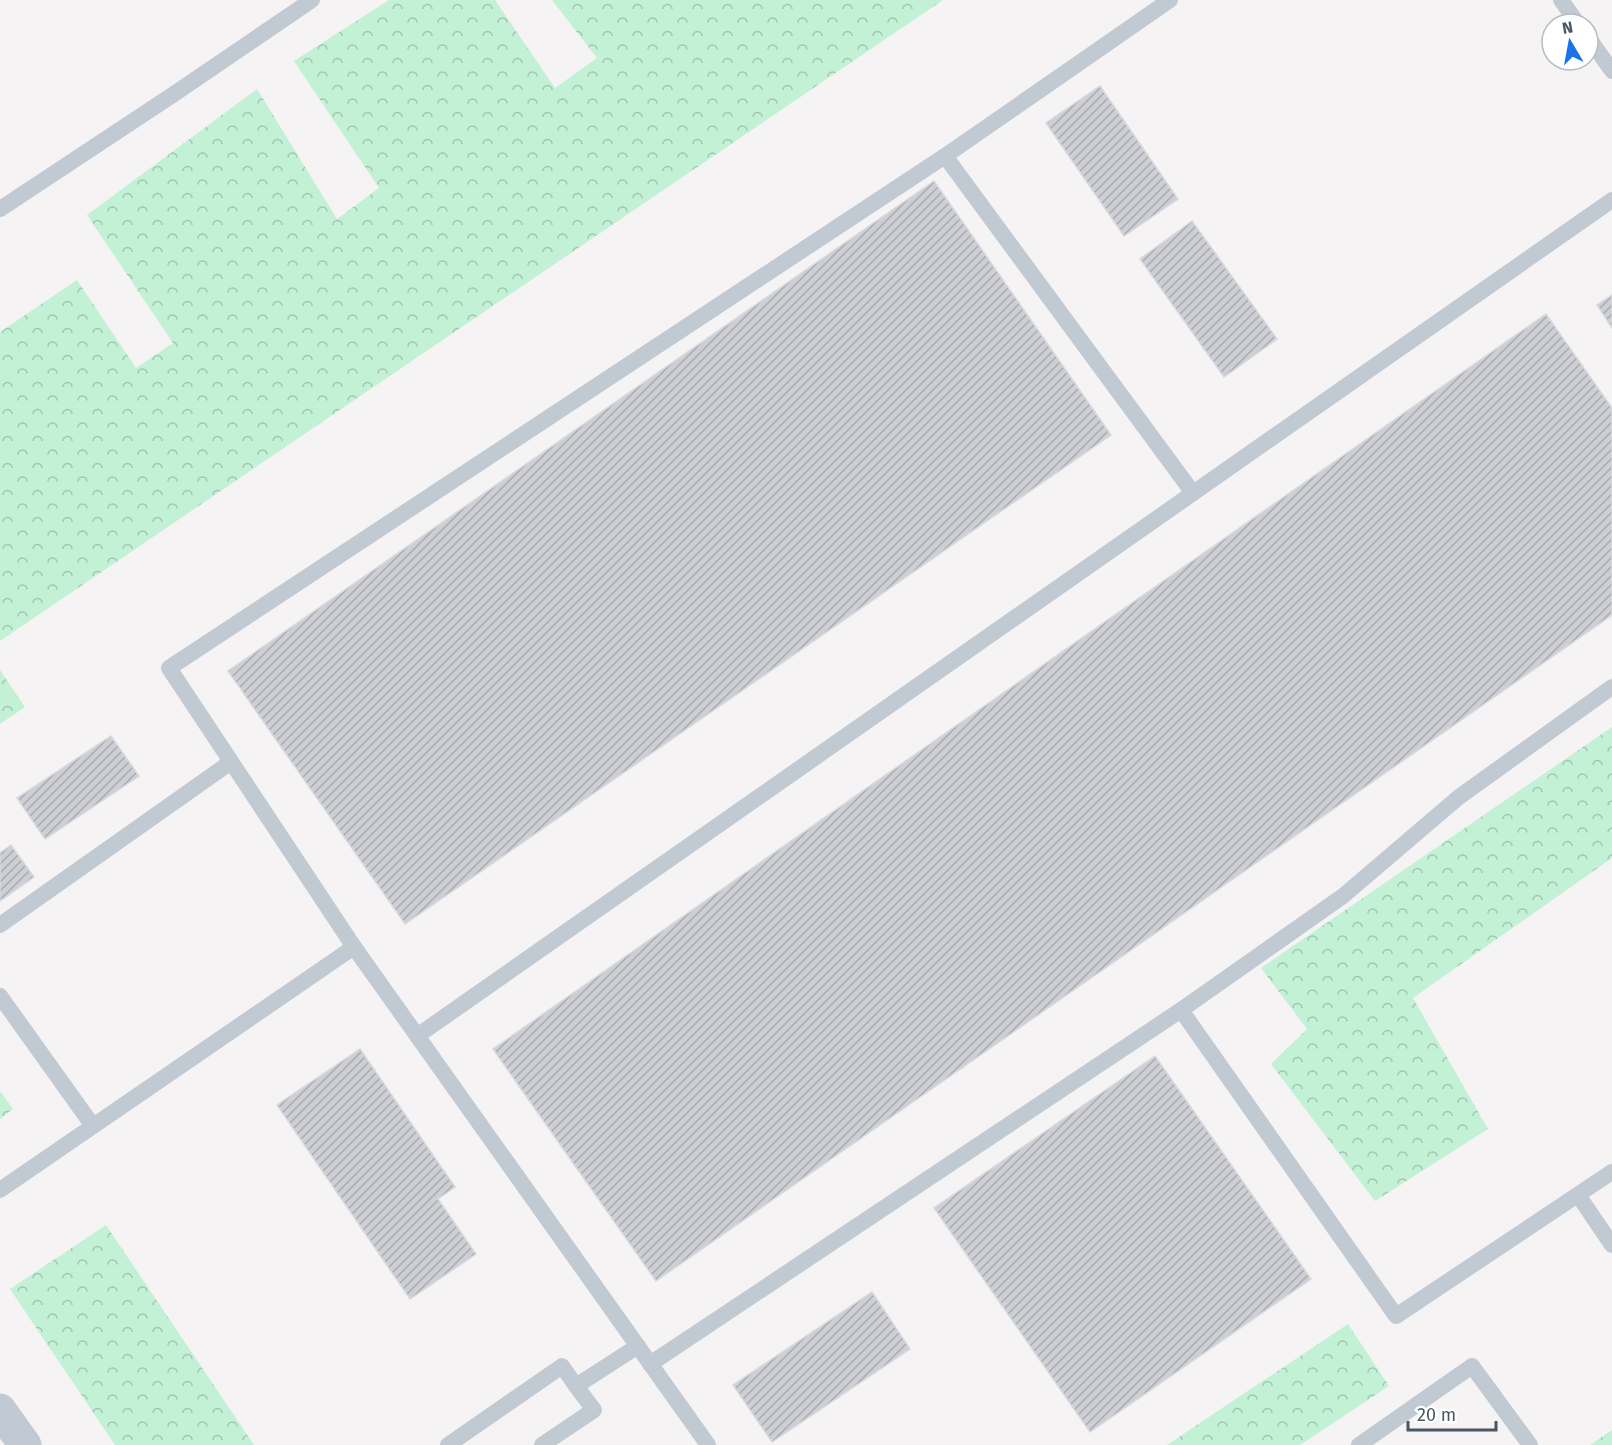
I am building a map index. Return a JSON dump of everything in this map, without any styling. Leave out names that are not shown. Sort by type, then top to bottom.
[{"type":"street","points":[[0,1410],[25,1445]]},
{"type":"lane","points":[[0,209],[312,0]]},
{"type":"lane","points":[[708,1445],[354,947],[169,668],[945,156],[1170,0]]},
{"type":"lane","points":[[1600,54],[1612,70]]},
{"type":"lane","points":[[945,156],[1193,494]]},
{"type":"lane","points":[[417,1036],[1612,200]]},
{"type":"lane","points":[[650,1364],[1181,1010],[1343,896],[1459,797],[1612,687]]},
{"type":"lane","points":[[0,925],[231,762]]},
{"type":"lane","points":[[0,1190],[354,947]]},
{"type":"lane","points":[[0,996],[93,1126]]},
{"type":"lane","points":[[1181,1010],[1396,1316],[1612,1172]]},
{"type":"lane","points":[[1578,1195],[1612,1245]]},
{"type":"lane","points":[[576,1386],[638,1346]]},
{"type":"lane","points":[[448,1445],[562,1366],[594,1410],[542,1445]]},
{"type":"lane","points":[[1359,1445],[1472,1366],[1530,1445]]},
{"type":"green space","points":[[389,0],[495,0],[555,88],[597,58],[552,0],[943,0],[0,641],[0,332],[77,280],[136,368],[173,343],[87,215],[257,89],[337,219],[379,188],[294,61]]},
{"type":"green space","points":[[0,670],[25,707],[0,724]]},
{"type":"green space","points":[[1612,727],[1612,858],[1413,998],[1488,1129],[1375,1201],[1271,1064],[1307,1029],[1261,968]]},
{"type":"green space","points":[[0,1091],[13,1109],[0,1119]]},
{"type":"green space","points":[[106,1225],[254,1445],[115,1445],[10,1289]]},
{"type":"green space","points":[[1348,1324],[1389,1386],[1300,1445],[1167,1445]]},
{"type":"green space","points":[[1612,1430],[1612,1445],[1590,1445]]},
{"type":"building","points":[[1100,86],[1178,199],[1124,236],[1046,123]]},
{"type":"building","points":[[934,181],[1111,435],[405,924],[228,671]]},
{"type":"building","points":[[1192,221],[1277,339],[1224,377],[1140,259]]},
{"type":"building","points":[[1612,295],[1612,328],[1597,305]]},
{"type":"building","points":[[1546,314],[1612,408],[1612,615],[656,1281],[493,1049]]},
{"type":"building","points":[[111,736],[139,776],[45,839],[17,798]]},
{"type":"building","points":[[11,845],[34,877],[0,901],[0,853]]},
{"type":"building","points":[[360,1049],[455,1187],[438,1199],[476,1254],[410,1299],[277,1105]]},
{"type":"building","points":[[1155,1056],[1311,1279],[1090,1432],[934,1208]]},
{"type":"building","points":[[872,1292],[910,1349],[772,1442],[733,1385]]}]
